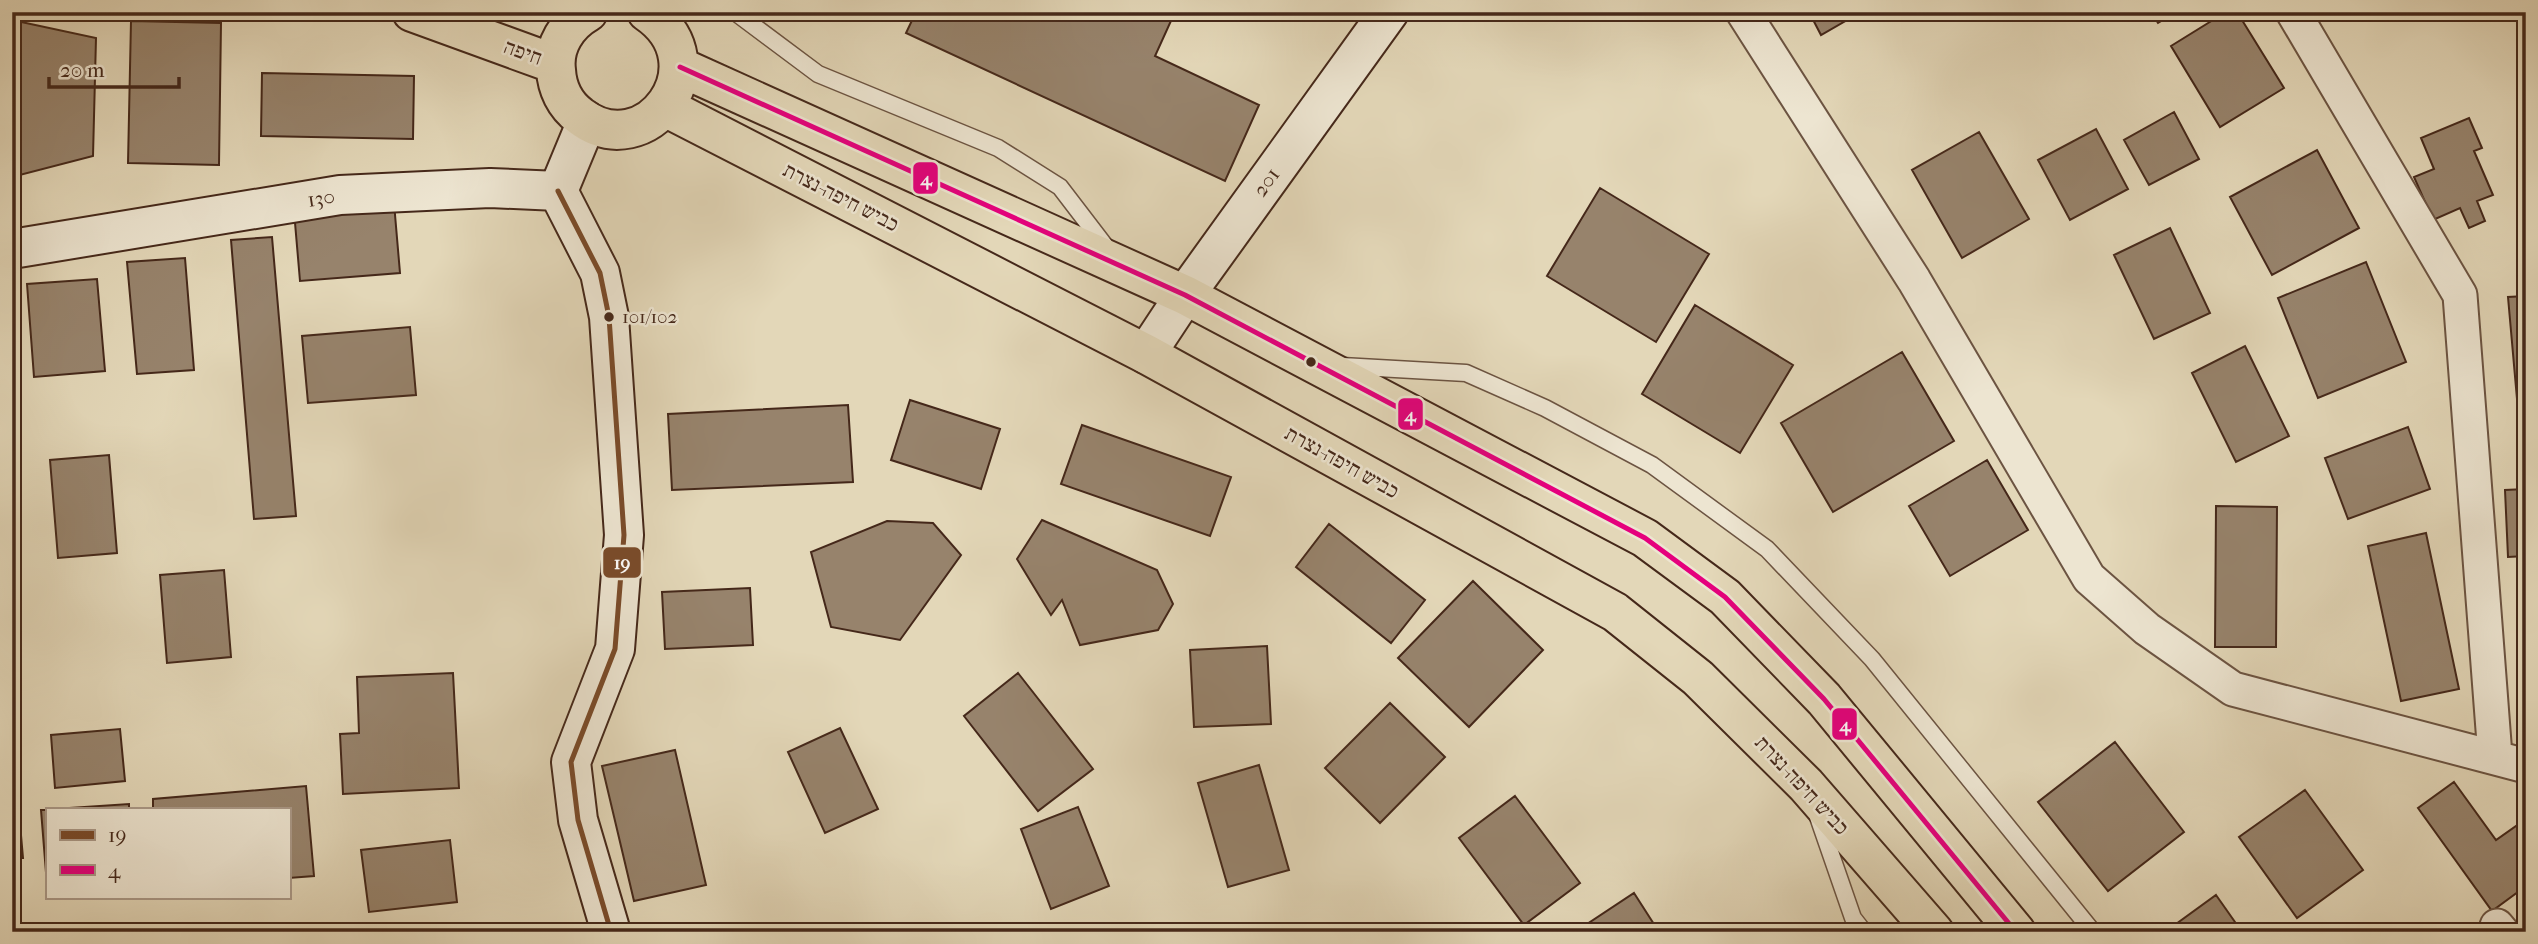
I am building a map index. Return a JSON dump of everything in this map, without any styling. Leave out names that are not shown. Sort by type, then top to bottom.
[{"type":"highway","name":"חיפה","points":[[412,12],[555,64]]},
{"type":"highway","points":[[579,14],[558,46],[556,81],[563,97],[587,121],[608,129],[629,128],[649,121],[665,107],[676,88],[680,67],[677,50],[670,34],[647,12]]},
{"type":"highway","points":[[680,67],[1185,295],[1645,538],[1725,597],[1824,699],[2016,932]]},
{"type":"highway","name":"כביש חיפה-נצרת","points":[[665,107],[1146,354],[1615,612],[1698,678],[1806,785],[1934,932]]},
{"type":"street","name":"201","points":[[1146,354],[1185,295],[1390,12]]},
{"type":"street","points":[[1743,12],[1914,280],[2089,578],[2147,629],[2233,689],[2510,761],[2460,295],[2293,12]]},
{"type":"street","points":[[587,121],[558,191],[600,273],[610,331],[624,535],[615,649],[571,762],[578,820],[611,932]]},
{"type":"street","name":"130","points":[[12,249],[340,195],[490,188],[558,191]]},
{"type":"lane","points":[[735,12],[818,74],[998,148],[1060,187],[1121,266]]},
{"type":"lane","points":[[1316,365],[1466,373],[1545,408],[1652,465],[1768,549],[1872,659],[2093,932]]},
{"type":"lane","points":[[1806,785],[1853,918],[1864,932]]},
{"type":"building","points":[[916,12],[1175,12],[1155,56],[1259,105],[1225,181],[906,33]]},
{"type":"building","points":[[1809,12],[1861,12],[1821,35]]},
{"type":"building","points":[[2151,12],[2176,12],[2158,23]]},
{"type":"building","points":[[2226,12],[2237,12],[2284,88],[2220,127],[2171,46]]},
{"type":"building","points":[[12,20],[96,38],[93,156],[12,177]]},
{"type":"building","points":[[131,21],[221,23],[219,165],[128,163]]},
{"type":"building","points":[[262,73],[414,76],[413,139],[261,136]]},
{"type":"building","points":[[2174,112],[2199,159],[2149,185],[2124,140]]},
{"type":"building","points":[[2469,118],[2482,148],[2474,151],[2493,195],[2477,201],[2485,221],[2469,228],[2460,208],[2433,220],[2414,177],[2434,169],[2421,138]]},
{"type":"building","points":[[2096,129],[2128,189],[2070,220],[2038,160]]},
{"type":"building","points":[[1979,132],[2029,219],[1962,258],[1912,170]]},
{"type":"building","points":[[2317,150],[2359,228],[2272,275],[2230,197]]},
{"type":"building","points":[[1600,188],[1709,254],[1656,342],[1547,276]]},
{"type":"building","points":[[2517,199],[2526,199],[2526,267],[2518,268]]},
{"type":"building","points":[[394,203],[400,273],[300,281],[294,211]]},
{"type":"building","points":[[2170,228],[2210,313],[2154,339],[2114,255]]},
{"type":"building","points":[[272,237],[296,516],[254,519],[231,240]]},
{"type":"building","points":[[185,258],[194,370],[137,374],[127,262]]},
{"type":"building","points":[[2366,262],[2406,362],[2318,398],[2278,298]]},
{"type":"building","points":[[97,279],[105,371],[34,377],[27,284]]},
{"type":"building","points":[[2526,296],[2526,399],[2517,399],[2508,297]]},
{"type":"building","points":[[1695,305],[1793,365],[1740,453],[1642,394]]},
{"type":"building","points":[[410,327],[416,395],[308,403],[302,336]]},
{"type":"building","points":[[2245,346],[2289,436],[2236,462],[2192,373]]},
{"type":"building","points":[[1902,352],[1954,441],[1833,512],[1781,423]]},
{"type":"building","points":[[910,400],[1000,429],[981,489],[891,460]]},
{"type":"building","points":[[848,405],[853,482],[672,490],[668,414]]},
{"type":"building","points":[[1082,425],[1231,477],[1210,536],[1061,484]]},
{"type":"building","points":[[2408,427],[2430,489],[2348,519],[2325,458]]},
{"type":"building","points":[[109,455],[117,553],[58,558],[50,460]]},
{"type":"building","points":[[1987,460],[2028,530],[1950,576],[1909,506]]},
{"type":"building","points":[[2526,489],[2526,556],[2508,557],[2505,490]]},
{"type":"building","points":[[2216,506],[2277,507],[2276,647],[2215,647]]},
{"type":"building","points":[[1042,520],[1157,570],[1173,604],[1158,630],[1080,645],[1062,600],[1051,615],[1017,559]]},
{"type":"building","points":[[887,521],[933,523],[961,555],[900,640],[831,627],[811,552]]},
{"type":"building","points":[[1329,524],[1425,600],[1391,643],[1296,567]]},
{"type":"building","points":[[2426,533],[2459,689],[2401,701],[2368,546]]},
{"type":"building","points":[[224,570],[231,657],[167,663],[160,575]]},
{"type":"building","points":[[1473,581],[1543,650],[1469,727],[1398,658]]},
{"type":"building","points":[[750,588],[753,645],[665,649],[662,592]]},
{"type":"building","points":[[1267,646],[1271,724],[1194,727],[1190,650]]},
{"type":"building","points":[[453,673],[459,788],[343,794],[340,734],[359,733],[357,677]]},
{"type":"building","points":[[1018,673],[1093,769],[1038,811],[964,716]]},
{"type":"building","points":[[12,686],[17,744],[12,745]]},
{"type":"building","points":[[1390,703],[1445,757],[1380,823],[1325,768]]},
{"type":"building","points":[[840,728],[878,809],[825,833],[788,752]]},
{"type":"building","points":[[120,729],[125,781],[55,788],[51,735]]},
{"type":"building","points":[[2115,742],[2184,832],[2108,891],[2038,802]]},
{"type":"building","points":[[675,750],[706,885],[634,901],[602,766]]},
{"type":"building","points":[[1259,765],[1289,870],[1228,887],[1198,783]]},
{"type":"building","points":[[12,767],[15,767],[23,858],[12,858]]},
{"type":"building","points":[[2454,782],[2496,840],[2526,819],[2526,886],[2492,911],[2418,808]]},
{"type":"building","points":[[306,786],[314,876],[290,878],[290,808],[153,808],[153,799]]},
{"type":"building","points":[[2305,790],[2363,870],[2297,918],[2239,837]]},
{"type":"building","points":[[1515,796],[1580,883],[1524,925],[1459,838]]},
{"type":"building","points":[[129,804],[129,808],[69,808]]},
{"type":"building","points":[[1078,807],[1109,886],[1051,909],[1021,829]]},
{"type":"building","points":[[41,810],[46,810],[46,872]]},
{"type":"building","points":[[450,840],[457,902],[369,912],[361,850]]},
{"type":"building","points":[[1634,893],[1659,932],[1575,932]]},
{"type":"building","points":[[2216,895],[2242,932],[2165,932]]},
{"type":"building","points":[[2393,924],[2398,932],[2383,932]]},
{"type":"transit line","name":"4","points":[[680,67],[1185,295],[1645,538],[1725,597],[1824,699],[2016,932]]},
{"type":"transit line","name":"19","points":[[558,191],[600,273],[609,317],[624,535],[615,649],[571,762],[578,820],[611,932]]},
{"type":"place","name":"101/102","points":[[609,317]]}]
